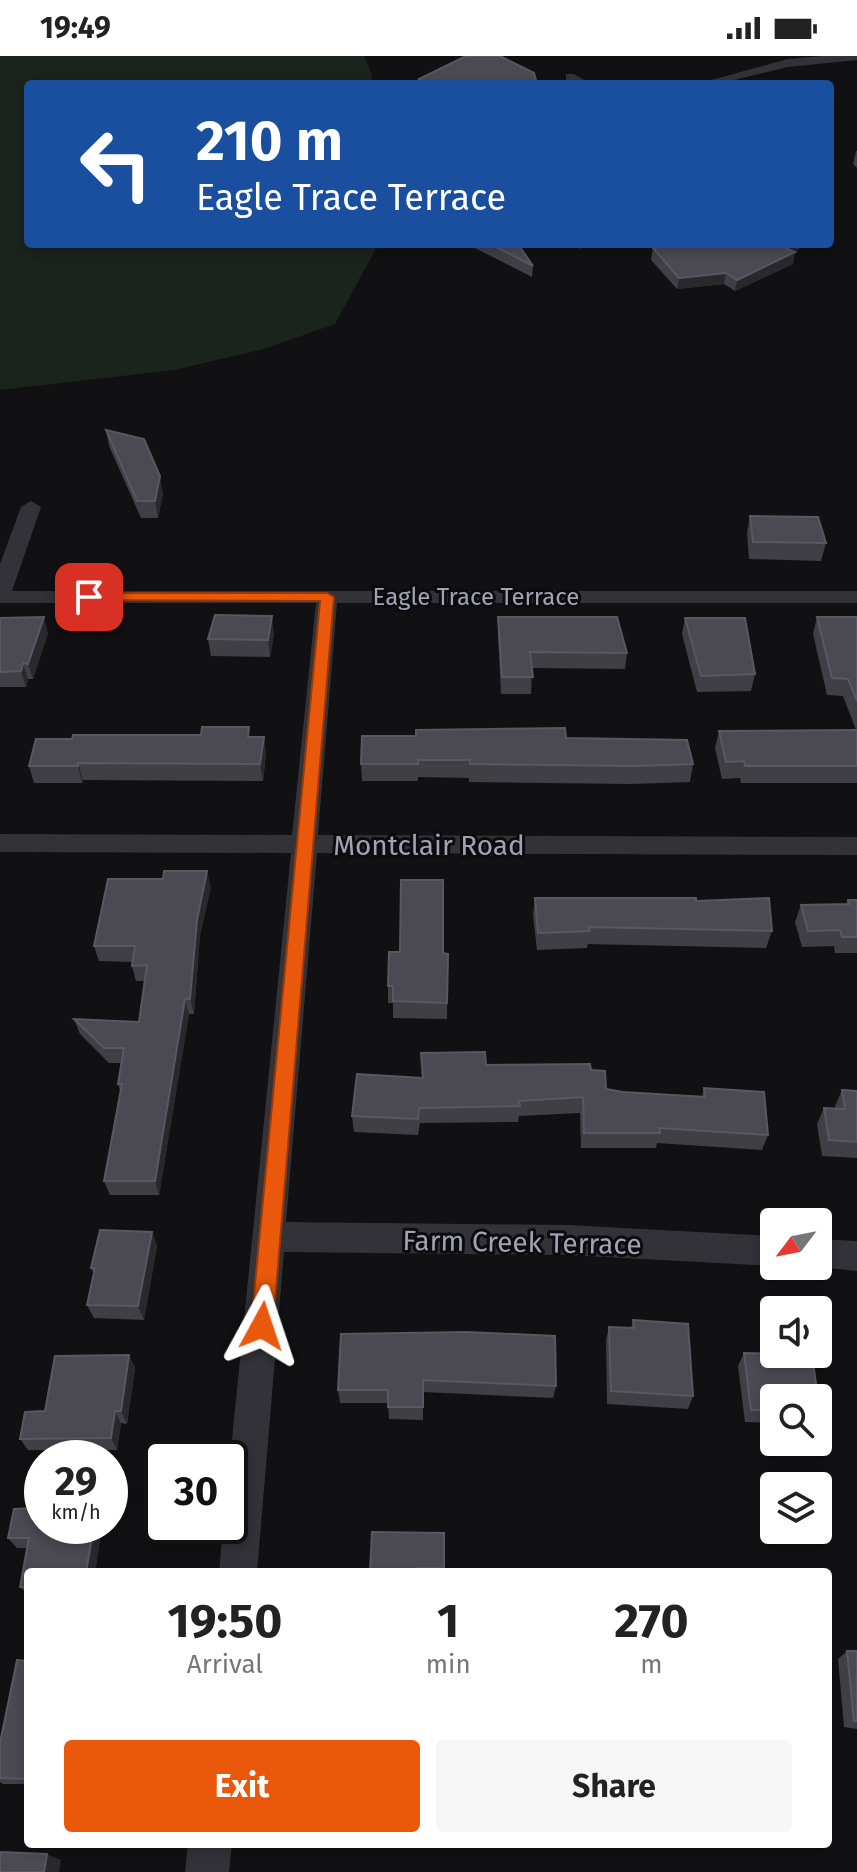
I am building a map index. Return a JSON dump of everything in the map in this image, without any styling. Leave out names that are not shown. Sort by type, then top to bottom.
[{"type":"street","points":[[719,80],[788,63],[857,56]]},
{"type":"street","points":[[570,77],[576,80]]},
{"type":"street","points":[[0,595],[31,507]]},
{"type":"street","name":"Eagle Trace Terrace","points":[[0,595],[857,597]]},
{"type":"street","points":[[238,1568],[327,597]]},
{"type":"street","name":"Montclair Road","points":[[0,843],[857,846]]},
{"type":"street","name":"Farm Creek Terrace","points":[[270,1237],[567,1240],[760,1250]]},
{"type":"street","points":[[832,1255],[857,1256]]},
{"type":"street","points":[[207,1872],[210,1848]]},
{"type":"shaded area","points":[[0,56],[364,56],[372,80],[24,80],[24,248],[375,250],[335,324],[264,349],[174,370],[0,390]]},
{"type":"building","points":[[466,56],[500,56],[534,73],[536,80],[421,80]]},
{"type":"building","points":[[498,248],[521,248],[533,266]]},
{"type":"building","points":[[653,248],[788,248],[795,252],[737,280],[726,273],[679,278]]},
{"type":"building","points":[[106,430],[144,439],[160,476],[155,501],[137,501]]},
{"type":"building","points":[[750,516],[818,517],[826,543],[753,542]]},
{"type":"building","points":[[215,615],[272,616],[268,640],[208,639]]},
{"type":"building","points":[[44,617],[28,664],[23,663],[21,671],[0,672],[0,618]]},
{"type":"building","points":[[498,617],[617,617],[627,653],[530,652],[533,677],[502,677]]},
{"type":"building","points":[[817,617],[857,617],[857,701],[848,679],[832,678]]},
{"type":"building","points":[[685,618],[745,618],[755,674],[701,676]]},
{"type":"building","points":[[202,727],[249,727],[248,737],[264,737],[260,764],[78,763],[78,766],[29,766],[36,739],[72,739],[73,735],[201,735]]},
{"type":"building","points":[[565,728],[566,738],[687,740],[693,764],[470,764],[470,760],[418,760],[418,764],[361,764],[362,736],[416,736],[416,730]]},
{"type":"building","points":[[857,730],[857,766],[745,766],[744,761],[726,762],[719,731]]},
{"type":"building","points":[[164,871],[207,871],[197,920],[190,999],[185,999],[155,1181],[104,1181],[122,1084],[118,1084],[124,1048],[104,1048],[74,1019],[139,1022],[147,965],[132,966],[135,946],[94,946],[108,879],[163,879]]},
{"type":"building","points":[[401,880],[443,880],[443,953],[448,954],[447,1003],[393,1001],[393,986],[388,986],[389,952],[400,952]]},
{"type":"building","points":[[535,898],[696,898],[696,901],[769,898],[772,931],[589,927],[590,931],[538,933]]},
{"type":"building","points":[[848,900],[857,900],[857,937],[842,937],[840,930],[808,931],[801,905],[849,904]]},
{"type":"building","points":[[485,1052],[486,1065],[590,1064],[591,1070],[605,1071],[606,1089],[623,1092],[705,1097],[704,1088],[764,1092],[768,1135],[659,1128],[660,1133],[584,1133],[583,1097],[519,1101],[520,1106],[419,1108],[418,1119],[352,1116],[357,1074],[423,1078],[421,1053]]},
{"type":"building","points":[[842,1090],[857,1091],[857,1142],[829,1140],[824,1108],[845,1109]]},
{"type":"building","points":[[100,1230],[152,1232],[138,1306],[87,1305]]},
{"type":"building","points":[[633,1320],[688,1324],[693,1396],[611,1391],[609,1327],[634,1328]]},
{"type":"building","points":[[467,1332],[555,1336],[556,1386],[423,1380],[423,1407],[388,1407],[388,1390],[338,1390],[341,1334]]},
{"type":"building","points":[[744,1353],[760,1353],[760,1368],[814,1368],[816,1384],[760,1384],[760,1410],[751,1410]]},
{"type":"building","points":[[129,1355],[121,1411],[115,1411],[111,1438],[20,1439],[25,1412],[45,1411],[55,1356]]},
{"type":"building","points":[[14,1509],[24,1509],[24,1538],[8,1538]]},
{"type":"building","points":[[372,1532],[444,1533],[444,1568],[370,1568]]},
{"type":"building","points":[[28,1544],[91,1544],[87,1568],[24,1568],[24,1587],[20,1587]]},
{"type":"building","points":[[847,1651],[857,1651],[857,1721],[854,1721]]},
{"type":"building","points":[[17,1660],[24,1661],[24,1779],[0,1778],[0,1743]]},
{"type":"building","points":[[0,1852],[47,1854],[44,1872],[0,1872]]},
{"type":"route","points":[[89,597],[327,597],[262,1326]]}]
